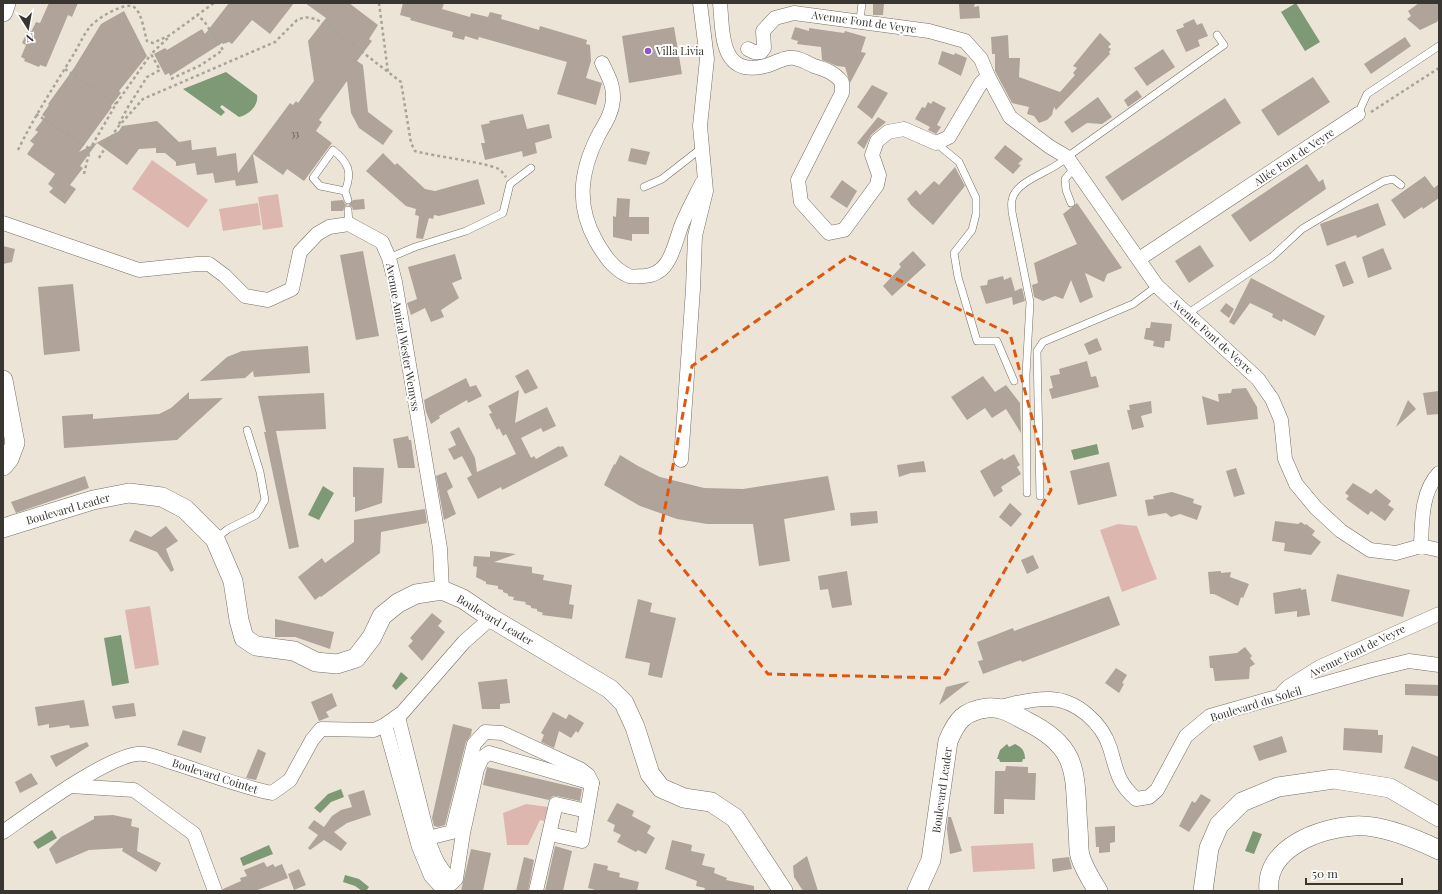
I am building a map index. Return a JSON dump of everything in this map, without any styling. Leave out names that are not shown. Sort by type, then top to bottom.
[{"type":"street","points":[[3,12],[6,3]]},
{"type":"street","points":[[681,460],[693,288],[695,236],[706,191],[706,176],[700,126],[707,59],[700,3]]},
{"type":"street","points":[[720,3],[722,33],[726,50],[735,64],[747,68],[765,66],[793,58],[834,73],[842,82],[842,93],[798,180],[801,202],[830,233],[844,230],[877,184],[879,174],[872,155],[877,141],[888,132],[904,129],[936,143],[949,137],[981,83],[988,76]]},
{"type":"street","name":"Avenue Font de Veyre","points":[[748,49],[754,52],[761,52],[764,48],[763,31],[776,18],[794,13],[849,21],[860,20],[894,28],[929,31],[965,41],[980,59],[1010,117],[1071,162],[1157,286],[1258,379],[1272,399],[1281,420],[1287,466],[1296,484],[1316,508],[1340,531],[1370,550],[1396,553],[1421,546],[1439,550]]},
{"type":"street","points":[[602,63],[613,84],[613,101],[608,117],[598,137],[583,175],[583,203],[589,228],[600,248],[615,268],[630,276],[647,276],[659,272],[668,262],[690,205],[706,176]]},
{"type":"street","name":"Allée Font de Veyre","points":[[1139,259],[1358,114]]},
{"type":"street","name":"Avenue Amiral Wester Wemyss","points":[[3,223],[139,270],[209,264],[225,276],[245,296],[268,300],[292,289],[300,252],[317,234],[348,217],[382,242],[389,258],[440,548],[442,590]]},
{"type":"street","points":[[3,380],[15,443],[9,459],[3,466]]},
{"type":"street","points":[[1421,546],[1423,507],[1434,478],[1439,474]]},
{"type":"street","name":"Boulevard Leader","points":[[3,528],[93,500],[129,493],[162,497],[185,509],[215,539],[233,581],[239,620],[244,638],[256,646],[294,650],[316,662],[337,664],[356,658],[372,637],[382,616],[398,603],[416,594],[442,590],[463,599],[491,618],[610,689],[624,703],[635,727],[650,774],[661,788],[684,798],[710,802],[735,818],[783,891]]},
{"type":"street","name":"Avenue Font de Veyre","points":[[1279,696],[1288,687],[1320,667],[1439,614]]},
{"type":"street","name":"Boulevard Cointet","points":[[3,832],[70,786],[114,760],[143,753],[194,769],[249,789],[272,793],[290,780],[312,740],[321,729],[374,730],[386,725],[398,717],[464,642],[491,618]]},
{"type":"street","name":"Boulevard du Soleil","points":[[998,707],[1049,699],[1068,702],[1090,716],[1107,740],[1122,785],[1136,799],[1149,798],[1157,790],[1186,736],[1210,716],[1409,661],[1439,665]]},
{"type":"street","points":[[998,707],[1034,725],[1055,738],[1068,754],[1074,773],[1080,856],[1088,875],[1098,891]]},
{"type":"street","name":"Boulevard Leader","points":[[917,891],[931,860],[948,741],[955,726],[968,712],[998,707]]},
{"type":"street","points":[[398,717],[417,821],[428,838],[434,858],[448,885]]},
{"type":"street","points":[[386,725],[417,821],[431,876],[448,885]]},
{"type":"street","points":[[428,838],[452,832],[474,744],[485,732],[502,733],[580,769],[588,775],[592,783],[582,841],[550,834]]},
{"type":"street","points":[[448,885],[456,878],[463,833],[477,769],[482,758],[489,753],[592,783]]},
{"type":"street","points":[[1203,891],[1210,848],[1219,825],[1242,802],[1278,787],[1334,779],[1390,788],[1439,817]]},
{"type":"street","points":[[70,786],[134,790],[194,834],[214,891]]},
{"type":"street","points":[[536,891],[556,804],[587,811]]},
{"type":"street","points":[[1269,891],[1271,868],[1287,848],[1313,835],[1355,826],[1382,829],[1422,842],[1439,850]]},
{"type":"lane","points":[[860,20],[862,3]]},
{"type":"lane","points":[[1027,493],[1026,375],[1030,302],[1012,212],[1012,200],[1018,188],[1060,165],[1071,162],[1224,45],[1217,35]]},
{"type":"lane","points":[[1358,114],[1367,94],[1439,46]]},
{"type":"lane","points":[[936,143],[959,162],[976,198],[976,214],[972,230],[954,253],[958,277],[977,341],[997,341],[1014,382]]},
{"type":"lane","points":[[644,187],[662,179],[703,147]]},
{"type":"lane","points":[[333,150],[345,159],[350,180],[344,191],[320,186],[313,178],[333,150]]},
{"type":"lane","points":[[1071,162],[1066,179],[1066,190],[1071,203]]},
{"type":"lane","points":[[389,258],[415,247],[466,231],[503,213],[510,184],[531,168]]},
{"type":"lane","points":[[1187,314],[1272,257],[1302,229],[1334,209],[1384,181],[1393,179],[1401,185]]},
{"type":"lane","points":[[344,191],[348,200]]},
{"type":"lane","points":[[1040,496],[1037,351],[1043,342],[1133,304],[1157,286]]},
{"type":"lane","points":[[215,539],[228,529],[256,515],[265,500],[260,472],[247,430]]},
{"type":"path","points":[[84,174],[90,149],[116,104],[151,54],[170,35],[214,3]]},
{"type":"path","points":[[379,3],[388,72]]},
{"type":"path","points":[[18,150],[36,114],[65,69],[89,27],[106,15],[126,5],[132,6],[138,12],[147,41],[153,43],[170,35]]},
{"type":"path","points":[[171,79],[201,65],[223,50],[204,21],[197,15]]},
{"type":"path","points":[[117,128],[143,99],[275,42],[297,20],[306,17],[316,19],[339,34],[401,82],[411,143],[415,151],[440,158],[490,166],[500,170],[510,184]]},
{"type":"path","points":[[99,158],[128,106],[148,77],[160,70],[151,54]]},
{"type":"path","points":[[1358,114],[1361,118],[1439,68]]},
{"type":"path","points":[[65,69],[116,104]]},
{"type":"path","points":[[36,114],[90,149]]},
{"type":"highlighted area","points":[[849,256],[1010,334],[1051,490],[943,678],[768,674],[659,539],[692,366]]},
{"type":"shaded area","points":[[1296,3],[1320,42],[1305,51],[1281,12]]},
{"type":"shaded area","points":[[226,72],[257,95],[255,106],[250,112],[243,116],[239,117],[222,105],[220,107],[225,112],[221,116],[183,89]]},
{"type":"shaded area","points":[[152,160],[208,200],[188,228],[132,189]]},
{"type":"shaded area","points":[[278,194],[283,227],[263,230],[258,197]]},
{"type":"shaded area","points":[[258,203],[261,225],[223,231],[219,209]]},
{"type":"shaded area","points":[[1097,444],[1099,454],[1074,460],[1071,450]]},
{"type":"shaded area","points":[[323,486],[334,493],[319,520],[308,515]]},
{"type":"shaded area","points":[[1118,524],[1137,526],[1157,579],[1122,592],[1100,530]]},
{"type":"shaded area","points":[[150,606],[159,665],[135,669],[125,610]]},
{"type":"shaded area","points":[[121,635],[129,683],[112,686],[104,638]]},
{"type":"shaded area","points":[[401,672],[408,678],[396,690],[392,686]]},
{"type":"shaded area","points":[[1007,744],[1009,747],[1015,744],[1020,746],[1025,756],[1025,759],[1023,759],[1022,762],[1000,762],[999,759],[997,759],[1000,750]]},
{"type":"shaded area","points":[[341,789],[344,797],[331,802],[320,813],[314,808],[328,794]]},
{"type":"shaded area","points":[[526,804],[548,807],[544,821],[540,820],[528,845],[507,845],[503,813]]},
{"type":"shaded area","points":[[52,830],[57,838],[38,849],[33,842]]},
{"type":"shaded area","points":[[1253,831],[1262,834],[1254,854],[1245,851]]},
{"type":"shaded area","points":[[1033,843],[1035,869],[973,872],[971,846]]},
{"type":"shaded area","points":[[269,845],[273,854],[243,866],[240,858]]},
{"type":"shaded area","points":[[345,875],[359,879],[369,887],[366,891],[362,891],[355,886],[343,882]]},
{"type":"building","points":[[49,3],[78,3],[72,17],[68,15],[46,67],[40,65],[39,67],[24,61],[25,59],[21,57],[26,45],[22,43],[28,30],[31,32],[36,22],[40,23]]},
{"type":"building","points":[[229,3],[294,3],[270,34],[252,20],[232,44],[229,42],[222,43],[170,76],[169,73],[165,75],[154,54],[165,48],[167,50],[202,29],[205,34]]},
{"type":"building","points":[[305,3],[349,3],[378,25],[369,39],[372,41],[357,61],[363,65],[368,112],[393,131],[383,145],[359,128],[351,113],[347,81],[319,120],[322,122],[316,131],[332,143],[304,181],[287,169],[283,175],[253,154],[258,183],[236,186],[235,180],[215,183],[213,173],[197,175],[195,163],[176,166],[176,162],[165,153],[156,153],[156,148],[139,149],[127,165],[97,143],[80,166],[83,168],[70,185],[76,189],[65,204],[49,192],[53,188],[48,184],[55,174],[27,154],[34,144],[30,141],[38,132],[35,130],[45,117],[42,115],[49,105],[48,104],[74,68],[101,24],[124,11],[147,56],[119,91],[121,93],[111,106],[112,107],[79,152],[119,131],[122,126],[157,121],[179,142],[191,140],[192,150],[216,147],[217,156],[236,153],[238,173],[290,103],[293,105],[296,101],[298,103],[314,81],[308,41],[326,18]]},
{"type":"building","points":[[403,3],[444,3],[442,9],[470,17],[471,13],[488,17],[490,12],[502,15],[501,19],[539,30],[540,26],[587,40],[586,44],[590,45],[591,61],[586,78],[602,83],[596,105],[557,94],[567,62],[479,37],[478,40],[465,36],[464,40],[452,37],[453,32],[410,20],[411,18],[400,15]]},
{"type":"building","points":[[873,3],[884,3],[883,15],[873,15]]},
{"type":"building","points":[[975,3],[974,7],[979,6],[980,18],[960,19],[959,4]]},
{"type":"building","points":[[1419,3],[1439,3],[1439,18],[1437,22],[1420,30],[1407,19],[1411,16],[1408,11]]},
{"type":"building","points":[[1194,19],[1197,25],[1202,23],[1208,36],[1198,40],[1200,46],[1186,52],[1176,30],[1184,27],[1183,24]]},
{"type":"building","name":"Villa Livia","points":[[674,27],[682,74],[629,83],[622,36]]},
{"type":"building","points":[[795,27],[809,31],[809,28],[844,33],[845,31],[866,37],[861,52],[866,53],[850,83],[845,67],[837,66],[822,60],[821,47],[797,44],[798,41],[791,39]]},
{"type":"building","points":[[1100,33],[1111,44],[1108,47],[1111,49],[1109,52],[1110,54],[1056,110],[1054,107],[1052,115],[1047,120],[1039,123],[1034,116],[1027,114],[1029,107],[1012,103],[995,71],[995,54],[992,54],[991,37],[1008,35],[1009,58],[1020,58],[1019,77],[1060,92],[1075,75],[1073,73],[1077,68],[1073,66]]},
{"type":"building","points":[[1405,37],[1411,46],[1371,74],[1364,64]]},
{"type":"building","points":[[1163,49],[1175,67],[1147,86],[1134,68]]},
{"type":"building","points":[[942,51],[954,55],[955,53],[967,58],[961,76],[938,64]]},
{"type":"building","points":[[1313,77],[1330,102],[1278,136],[1261,110]]},
{"type":"building","points":[[872,85],[888,93],[872,119],[857,107]]},
{"type":"building","points":[[1137,90],[1142,97],[1128,107],[1124,100]]},
{"type":"building","points":[[1098,97],[1112,117],[1102,124],[1087,123],[1072,133],[1064,122]]},
{"type":"building","points":[[1225,98],[1241,123],[1122,201],[1105,177]]},
{"type":"building","points":[[933,101],[946,108],[937,125],[941,127],[936,134],[928,130],[930,127],[915,119],[922,107],[925,108],[928,102],[931,104]]},
{"type":"building","points":[[523,114],[527,129],[549,124],[552,138],[535,143],[537,153],[523,157],[522,151],[485,160],[481,143],[485,143],[481,125],[490,123],[489,121]]},
{"type":"building","points":[[878,117],[886,122],[871,135],[864,149],[857,143]]},
{"type":"building","points":[[1005,145],[1023,159],[1018,164],[1021,165],[1013,174],[994,158]]},
{"type":"building","points":[[631,148],[650,152],[646,165],[628,161]]},
{"type":"building","points":[[383,153],[395,165],[397,163],[425,189],[435,191],[478,179],[485,204],[439,216],[434,215],[433,219],[429,218],[423,239],[416,238],[419,216],[415,215],[416,209],[406,206],[366,171]]},
{"type":"building","points":[[1307,164],[1319,182],[1323,179],[1326,189],[1250,242],[1231,215]]},
{"type":"building","points":[[955,167],[965,186],[933,225],[911,205],[907,199],[916,190],[920,195],[934,181],[939,185]]},
{"type":"building","points":[[1425,176],[1434,188],[1439,184],[1439,198],[1423,209],[1422,207],[1404,219],[1391,200]]},
{"type":"building","points":[[842,180],[857,191],[847,208],[830,197]]},
{"type":"building","points":[[617,198],[630,199],[629,217],[649,217],[649,234],[632,234],[632,241],[613,237],[613,216],[616,217]]},
{"type":"building","points":[[364,199],[365,209],[353,210],[352,207],[348,205],[345,206],[343,211],[331,211],[331,201],[343,200],[345,204],[349,205],[353,200]]},
{"type":"building","points":[[1077,203],[1122,268],[1107,274],[1104,282],[1085,273],[1093,297],[1080,303],[1071,280],[1063,299],[1055,296],[1043,301],[1034,297],[1032,285],[1038,283],[1034,263],[1077,244],[1063,214]]},
{"type":"building","points":[[1378,203],[1386,225],[1357,238],[1356,235],[1327,246],[1320,224]]},
{"type":"building","points":[[1200,245],[1214,266],[1189,283],[1175,261]]},
{"type":"building","points":[[3,246],[15,249],[12,262],[3,264]]},
{"type":"building","points":[[1383,248],[1392,269],[1368,278],[1362,257]]},
{"type":"building","points":[[363,251],[379,336],[356,340],[340,255]]},
{"type":"building","points":[[913,251],[926,265],[892,296],[883,286],[901,267],[899,264]]},
{"type":"building","points":[[455,254],[462,279],[452,283],[459,298],[441,310],[444,317],[431,322],[425,308],[411,315],[407,303],[417,299],[408,267]]},
{"type":"building","points":[[1345,261],[1354,283],[1343,287],[1335,265]]},
{"type":"building","points":[[1003,276],[1004,280],[1011,277],[1015,291],[1022,288],[1025,301],[1013,305],[1012,297],[986,304],[980,286],[987,285],[988,280]]},
{"type":"building","points":[[1251,278],[1325,316],[1315,336],[1283,319],[1282,322],[1272,317],[1273,314],[1250,303],[1234,325],[1229,322]]},
{"type":"building","points":[[73,284],[80,351],[44,355],[38,287]]},
{"type":"building","points":[[1226,303],[1234,309],[1229,318],[1220,311]]},
{"type":"building","points":[[1151,322],[1172,324],[1170,341],[1165,341],[1164,348],[1153,346],[1154,341],[1144,339],[1146,328],[1150,328]]},
{"type":"building","points":[[1097,338],[1102,350],[1089,355],[1084,344]]},
{"type":"building","points":[[308,346],[310,373],[254,377],[253,371],[245,378],[200,381],[227,357],[242,351]]},
{"type":"building","points":[[1087,361],[1091,377],[1096,376],[1099,387],[1052,399],[1049,389],[1053,388],[1050,376],[1060,374],[1059,369]]},
{"type":"building","points":[[528,369],[538,388],[525,394],[515,376]]},
{"type":"building","points":[[983,376],[995,392],[1006,385],[1020,403],[1021,433],[1006,409],[992,418],[985,408],[967,420],[951,397]]},
{"type":"building","points":[[466,378],[470,387],[476,385],[482,396],[468,403],[467,400],[439,416],[440,418],[431,424],[426,412],[424,400]]},
{"type":"building","points":[[1246,388],[1257,407],[1258,419],[1207,425],[1202,396],[1219,402],[1218,394],[1231,393],[1232,389]]},
{"type":"building","points":[[519,390],[515,423],[547,407],[556,426],[543,432],[541,428],[521,438],[531,458],[534,456],[536,459],[559,446],[563,446],[568,456],[502,490],[501,487],[478,499],[467,478],[472,475],[462,456],[454,460],[448,449],[456,445],[450,432],[459,427],[475,458],[477,472],[516,454],[506,434],[503,436],[499,428],[497,430],[489,414],[492,413],[488,406]]},
{"type":"building","points":[[1439,391],[1439,414],[1427,415],[1423,393]]},
{"type":"building","points":[[189,392],[189,399],[223,398],[177,440],[64,448],[62,416],[93,414],[93,419],[159,414],[171,408]]},
{"type":"building","points":[[324,393],[326,429],[276,431],[299,547],[289,549],[264,432],[266,432],[258,396]]},
{"type":"building","points":[[1408,400],[1416,409],[1396,427]]},
{"type":"building","points":[[1151,401],[1152,413],[1141,416],[1144,427],[1132,430],[1127,410],[1130,410],[1129,405]]},
{"type":"building","points":[[408,436],[409,440],[411,440],[415,468],[398,468],[393,439]]},
{"type":"building","points":[[1014,454],[1020,465],[1017,467],[1021,474],[1001,487],[1003,491],[994,497],[980,471],[1002,458],[1004,460]]},
{"type":"building","points":[[620,455],[660,477],[704,488],[743,489],[828,476],[835,510],[784,519],[790,561],[759,566],[753,524],[707,524],[677,519],[640,506],[604,485]]},
{"type":"building","points":[[924,461],[926,472],[911,473],[899,477],[897,465]]},
{"type":"building","points":[[1109,462],[1117,496],[1078,505],[1070,471]]},
{"type":"building","points":[[353,467],[384,468],[382,503],[355,512],[355,497],[353,497]]},
{"type":"building","points":[[1236,468],[1245,494],[1234,497],[1226,471]]},
{"type":"building","points":[[446,472],[453,487],[447,491],[456,514],[444,520],[436,476]]},
{"type":"building","points":[[85,476],[89,488],[16,513],[11,502]]},
{"type":"building","points":[[1353,483],[1371,494],[1376,489],[1391,501],[1388,505],[1394,509],[1385,521],[1371,511],[1368,515],[1346,499],[1349,496],[1345,493]]},
{"type":"building","points":[[1172,492],[1194,499],[1193,503],[1202,506],[1197,520],[1180,514],[1171,517],[1166,513],[1148,516],[1145,500],[1154,499],[1153,496]]},
{"type":"building","points":[[1010,503],[1022,514],[1011,527],[999,517]]},
{"type":"building","points":[[425,509],[427,523],[381,532],[380,553],[321,597],[320,596],[315,600],[298,577],[322,558],[325,563],[354,542],[354,520]]},
{"type":"building","points":[[877,511],[878,523],[851,526],[850,513]]},
{"type":"building","points":[[1275,521],[1298,524],[1301,522],[1305,525],[1306,524],[1315,531],[1312,535],[1321,542],[1311,555],[1284,551],[1285,543],[1272,541]]},
{"type":"building","points":[[166,526],[178,541],[166,549],[174,570],[171,572],[157,552],[129,541],[135,530],[151,537]]},
{"type":"building","points":[[490,551],[516,554],[494,562],[532,567],[532,573],[544,575],[543,580],[572,585],[569,604],[574,605],[572,619],[542,615],[543,613],[537,611],[537,609],[531,608],[531,606],[525,604],[526,602],[513,600],[514,597],[508,596],[508,594],[503,592],[503,590],[498,589],[498,586],[486,584],[486,582],[476,577],[477,567],[473,566],[474,556],[490,557]]},
{"type":"building","points":[[1033,555],[1039,568],[1027,574],[1021,560]]},
{"type":"building","points":[[847,571],[852,605],[832,608],[828,589],[820,590],[818,576]]},
{"type":"building","points":[[1221,571],[1221,573],[1231,572],[1230,577],[1249,584],[1243,598],[1241,597],[1238,606],[1214,594],[1210,594],[1208,572]]},
{"type":"building","points":[[1337,574],[1410,590],[1403,617],[1331,601]]},
{"type":"building","points":[[1301,588],[1301,590],[1306,589],[1310,615],[1297,617],[1297,611],[1275,614],[1273,593]]},
{"type":"building","points":[[1109,596],[1120,625],[1022,662],[1021,660],[983,674],[978,661],[983,660],[977,642],[1013,628],[1014,631]]},
{"type":"building","points":[[638,599],[652,603],[650,612],[676,618],[662,678],[648,675],[650,663],[625,658]]},
{"type":"building","points":[[432,613],[442,621],[438,626],[445,632],[422,661],[408,646],[413,641],[410,638]]},
{"type":"building","points":[[275,619],[334,632],[330,649],[295,637],[275,637]]},
{"type":"building","points":[[1245,647],[1252,656],[1250,658],[1255,664],[1250,667],[1249,679],[1215,681],[1213,668],[1210,668],[1209,656],[1237,653]]},
{"type":"building","points":[[1116,668],[1127,675],[1122,683],[1124,684],[1119,693],[1105,683]]},
{"type":"building","points":[[507,679],[510,703],[500,704],[500,709],[482,709],[478,682]]},
{"type":"building","points":[[970,681],[939,705],[946,687]]},
{"type":"building","points":[[1405,684],[1439,685],[1439,696],[1405,695]]},
{"type":"building","points":[[332,693],[337,706],[326,712],[329,717],[319,721],[311,702]]},
{"type":"building","points":[[84,700],[89,726],[70,728],[69,725],[49,728],[49,724],[38,726],[35,707]]},
{"type":"building","points":[[134,703],[136,716],[115,719],[112,706]]},
{"type":"building","points":[[553,712],[566,719],[569,714],[584,723],[578,733],[576,731],[571,738],[559,731],[554,748],[541,742],[544,735],[541,733]]},
{"type":"building","points":[[453,724],[472,729],[471,735],[466,742],[445,825],[438,827],[434,826],[432,818]]},
{"type":"building","points":[[1344,728],[1378,730],[1378,735],[1383,735],[1382,753],[1343,750]]},
{"type":"building","points":[[183,730],[206,737],[201,753],[177,745]]},
{"type":"building","points":[[1282,736],[1287,752],[1259,761],[1253,746]]},
{"type":"building","points":[[87,742],[89,746],[56,767],[50,756]]},
{"type":"building","points":[[1412,746],[1439,757],[1439,782],[1404,768]]},
{"type":"building","points":[[258,749],[266,753],[256,780],[246,778]]},
{"type":"building","points":[[1006,766],[1028,767],[1028,773],[1036,773],[1035,800],[1004,799],[1004,814],[994,814],[995,771],[1005,771]]},
{"type":"building","points":[[487,767],[582,789],[580,801],[557,796],[553,796],[549,800],[483,785]]},
{"type":"building","points":[[31,773],[38,784],[20,793],[15,782]]},
{"type":"building","points":[[364,790],[371,815],[347,823],[334,832],[347,843],[341,851],[324,840],[310,850],[308,848],[318,835],[308,828],[314,820],[324,827],[332,816],[341,810],[352,807],[348,795]]},
{"type":"building","points":[[1201,794],[1211,800],[1189,832],[1179,826],[1192,801],[1195,803]]},
{"type":"building","points":[[617,803],[634,811],[632,816],[651,826],[647,833],[655,838],[646,854],[638,850],[636,852],[617,842],[621,835],[613,831],[615,825],[607,821]]},
{"type":"building","points":[[113,815],[132,819],[131,826],[139,828],[137,851],[161,863],[156,872],[122,851],[123,848],[89,850],[56,864],[49,849],[61,837],[94,819],[94,816]]},
{"type":"building","points":[[948,817],[951,817],[962,851],[950,854],[947,829]]},
{"type":"building","points":[[1115,826],[1115,842],[1110,843],[1110,852],[1099,853],[1099,847],[1096,847],[1095,827]]},
{"type":"building","points":[[672,840],[692,845],[691,851],[705,854],[702,865],[715,868],[714,873],[727,878],[726,880],[754,886],[754,891],[704,891],[705,888],[696,886],[697,881],[665,869]]},
{"type":"building","points":[[555,846],[572,851],[563,891],[545,891]]},
{"type":"building","points":[[471,849],[491,853],[483,891],[461,891]]},
{"type":"building","points":[[807,856],[818,891],[803,891],[794,877],[793,866]]},
{"type":"building","points":[[524,857],[534,860],[528,891],[516,891]]},
{"type":"building","points":[[1069,857],[1072,869],[1053,872],[1052,859]]},
{"type":"building","points":[[264,862],[267,867],[273,864],[275,867],[282,864],[288,878],[255,891],[223,891],[223,889],[241,881],[240,878],[247,876],[244,870]]},
{"type":"building","points":[[594,863],[608,866],[607,870],[620,873],[619,877],[639,882],[637,891],[599,891],[588,888]]},
{"type":"building","points":[[299,869],[306,885],[294,890],[288,874]]},
{"type":"place","name":"Villa Livia","points":[[648,51]]}]
